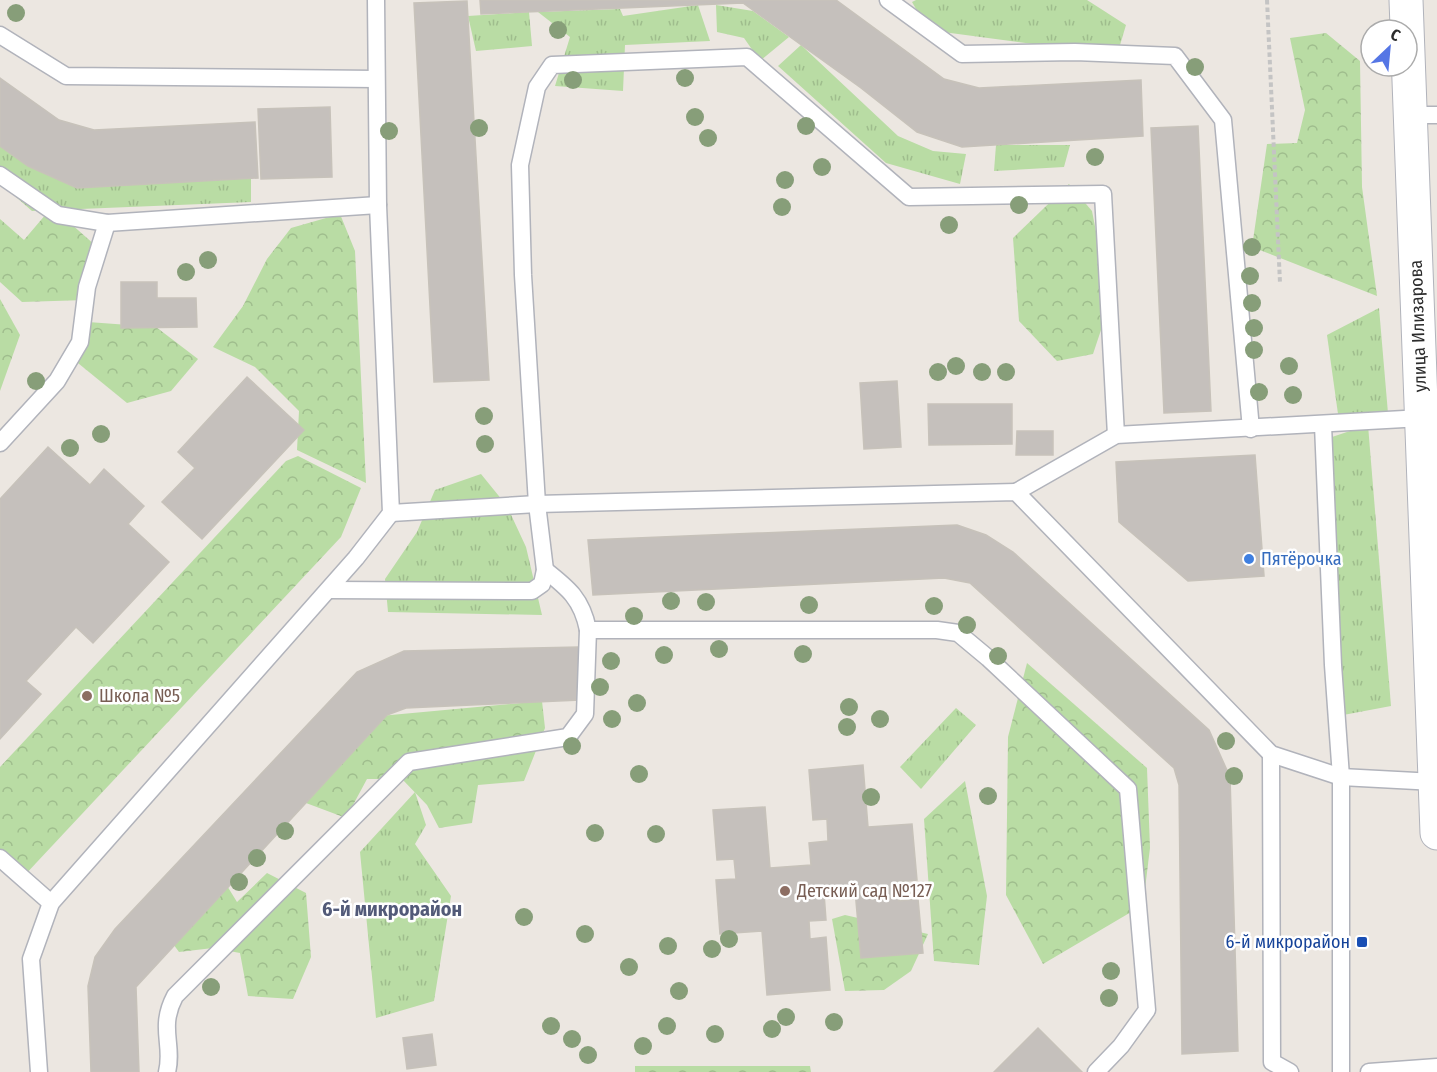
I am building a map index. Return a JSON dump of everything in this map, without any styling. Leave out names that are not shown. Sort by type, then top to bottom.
[{"type":"street","name":"улица Илизарова","points":[[1406,0],[1424,115],[1422,418],[1430,470],[1437,833]]},
{"type":"lane","points":[[39,1072],[31,959],[51,903],[328,590],[391,513],[378,205],[376,0]]},
{"type":"lane","points":[[888,0],[962,54],[1075,52],[1175,57],[1223,120],[1251,429]]},
{"type":"lane","points":[[0,35],[66,76],[376,78]]},
{"type":"lane","points":[[328,590],[532,591],[542,584],[545,570],[537,504],[523,275],[520,165],[537,87],[552,65],[747,57],[909,197],[1103,194],[1116,435]]},
{"type":"lane","points":[[0,175],[58,215],[107,223],[378,205]]},
{"type":"lane","points":[[0,443],[57,381],[80,342],[87,286],[107,223]]},
{"type":"lane","points":[[391,513],[537,504],[1016,492],[1116,435],[1422,418]]},
{"type":"lane","points":[[1323,425],[1333,665],[1341,777],[1341,1072]]},
{"type":"lane","points":[[1016,492],[1271,754],[1341,777],[1435,782]]},
{"type":"lane","points":[[167,1072],[165,1028],[168,1010],[175,996],[408,762],[568,737],[585,714],[588,630],[586,617],[573,592],[545,570]]},
{"type":"lane","points":[[588,630],[937,630],[958,633],[988,658],[1128,789],[1147,1010],[1120,1046],[1096,1072]]},
{"type":"lane","points":[[1271,754],[1272,1062],[1290,1072]]},
{"type":"lane","points":[[0,858],[51,903]]},
{"type":"lane","points":[[1369,1072],[1437,1067]]},
{"type":"path","points":[[1267,0],[1280,283]]},
{"type":"green space","points":[[916,0],[1087,0],[1126,25],[1117,55],[928,30],[912,2]]},
{"type":"green space","points":[[698,5],[710,41],[625,45],[623,91],[555,86],[570,37],[538,12],[620,9],[623,16]]},
{"type":"green space","points":[[716,5],[753,11],[789,37],[760,61],[744,38],[717,32]]},
{"type":"green space","points":[[529,12],[532,46],[476,51],[468,16]]},
{"type":"green space","points":[[1326,33],[1359,60],[1362,187],[1377,296],[1252,247],[1267,144],[1297,143],[1305,110],[1290,38]]},
{"type":"green space","points":[[801,45],[898,136],[933,151],[966,154],[960,184],[886,163],[778,66]]},
{"type":"green space","points":[[0,145],[28,166],[77,188],[251,178],[251,202],[32,211],[0,183]]},
{"type":"green space","points":[[996,145],[1070,145],[1064,167],[994,171]]},
{"type":"green space","points":[[1069,184],[1092,211],[1110,303],[1093,354],[1057,361],[1019,321],[1013,238]]},
{"type":"green space","points":[[52,207],[96,246],[86,300],[22,302],[0,282],[0,219],[24,240]]},
{"type":"green space","points":[[340,214],[355,251],[366,483],[297,450],[299,411],[255,367],[213,347],[243,306],[267,259],[291,228]]},
{"type":"green space","points":[[0,299],[20,335],[0,391]]},
{"type":"green space","points":[[1379,308],[1389,425],[1338,414],[1327,335]]},
{"type":"green space","points":[[88,322],[156,327],[198,359],[171,391],[127,403],[73,359]]},
{"type":"green space","points":[[1368,425],[1391,706],[1338,716],[1329,438]]},
{"type":"green space","points":[[298,456],[361,488],[341,537],[23,877],[0,855],[0,767],[286,461]]},
{"type":"green space","points":[[481,474],[507,506],[526,547],[542,615],[388,612],[385,579],[417,532],[435,490]]},
{"type":"green space","points":[[1027,663],[1147,768],[1150,848],[1143,905],[1043,964],[1006,895],[1008,737]]},
{"type":"green space","points":[[542,701],[545,728],[524,781],[478,785],[472,823],[439,828],[427,805],[402,779],[367,779],[346,818],[306,803],[369,717]]},
{"type":"green space","points":[[956,708],[976,725],[921,789],[900,767]]},
{"type":"green space","points":[[965,781],[987,896],[979,965],[934,961],[924,819]]},
{"type":"green space","points":[[415,792],[426,825],[415,844],[451,896],[434,1001],[376,1018],[360,852]]},
{"type":"green space","points":[[267,873],[306,893],[311,957],[293,999],[248,996],[240,953],[213,948],[179,952],[168,937],[221,876],[237,902]]},
{"type":"green space","points":[[845,915],[928,934],[911,971],[884,990],[845,991],[832,919]]},
{"type":"green space","points":[[635,1066],[810,1066],[811,1072],[635,1072]]},
{"type":"building","points":[[480,0],[836,0],[944,79],[979,88],[1141,80],[1143,136],[962,147],[917,132],[861,88],[743,3],[481,14]]},
{"type":"building","points":[[467,1],[489,380],[434,382],[414,3]]},
{"type":"building","points":[[0,78],[59,120],[94,130],[255,122],[258,178],[77,188],[28,166],[0,146]]},
{"type":"building","points":[[330,107],[332,177],[261,179],[258,109]]},
{"type":"building","points":[[1198,126],[1211,411],[1164,413],[1151,128]]},
{"type":"building","points":[[121,282],[157,282],[157,298],[196,298],[197,327],[121,328]]},
{"type":"building","points":[[247,377],[304,430],[202,539],[162,502],[195,468],[178,452]]},
{"type":"building","points":[[897,381],[901,447],[864,449],[860,383]]},
{"type":"building","points":[[928,404],[1012,404],[1012,444],[929,445]]},
{"type":"building","points":[[1017,431],[1053,431],[1053,455],[1016,455]]},
{"type":"building","points":[[48,447],[90,485],[104,469],[144,506],[128,524],[169,562],[93,643],[76,627],[26,681],[41,694],[0,739],[0,499]]},
{"type":"building","points":[[1255,455],[1264,576],[1188,581],[1119,522],[1116,462]]},
{"type":"building","points":[[957,525],[986,535],[1013,552],[1209,730],[1230,777],[1238,1051],[1182,1054],[1179,785],[1174,768],[970,583],[944,578],[593,595],[588,540]]},
{"type":"building","points":[[579,647],[580,700],[406,708],[387,715],[136,987],[139,1072],[91,1072],[88,986],[95,957],[115,929],[357,672],[404,651]]},
{"type":"building","points":[[863,765],[868,827],[912,824],[917,880],[897,882],[899,901],[918,899],[923,953],[861,958],[855,890],[824,893],[826,920],[809,921],[810,939],[826,937],[830,990],[767,995],[762,931],[720,934],[716,880],[736,879],[734,859],[717,860],[713,810],[765,807],[770,868],[811,865],[809,843],[828,841],[827,819],[813,820],[809,770]]},
{"type":"building","points":[[1038,1028],[1082,1072],[994,1072]]},
{"type":"building","points":[[432,1034],[436,1065],[407,1069],[403,1038]]},
{"type":"place","name":"Пятёрочка","points":[[1249,559]]},
{"type":"place","name":"Школа №5","points":[[87,696]]},
{"type":"place","name":"Детский сад №127","points":[[785,891]]},
{"type":"place","name":"6-й микрорайон","points":[[1362,942]]},
{"type":"district","name":"6-й микрорайон","points":[[392,909]]}]
